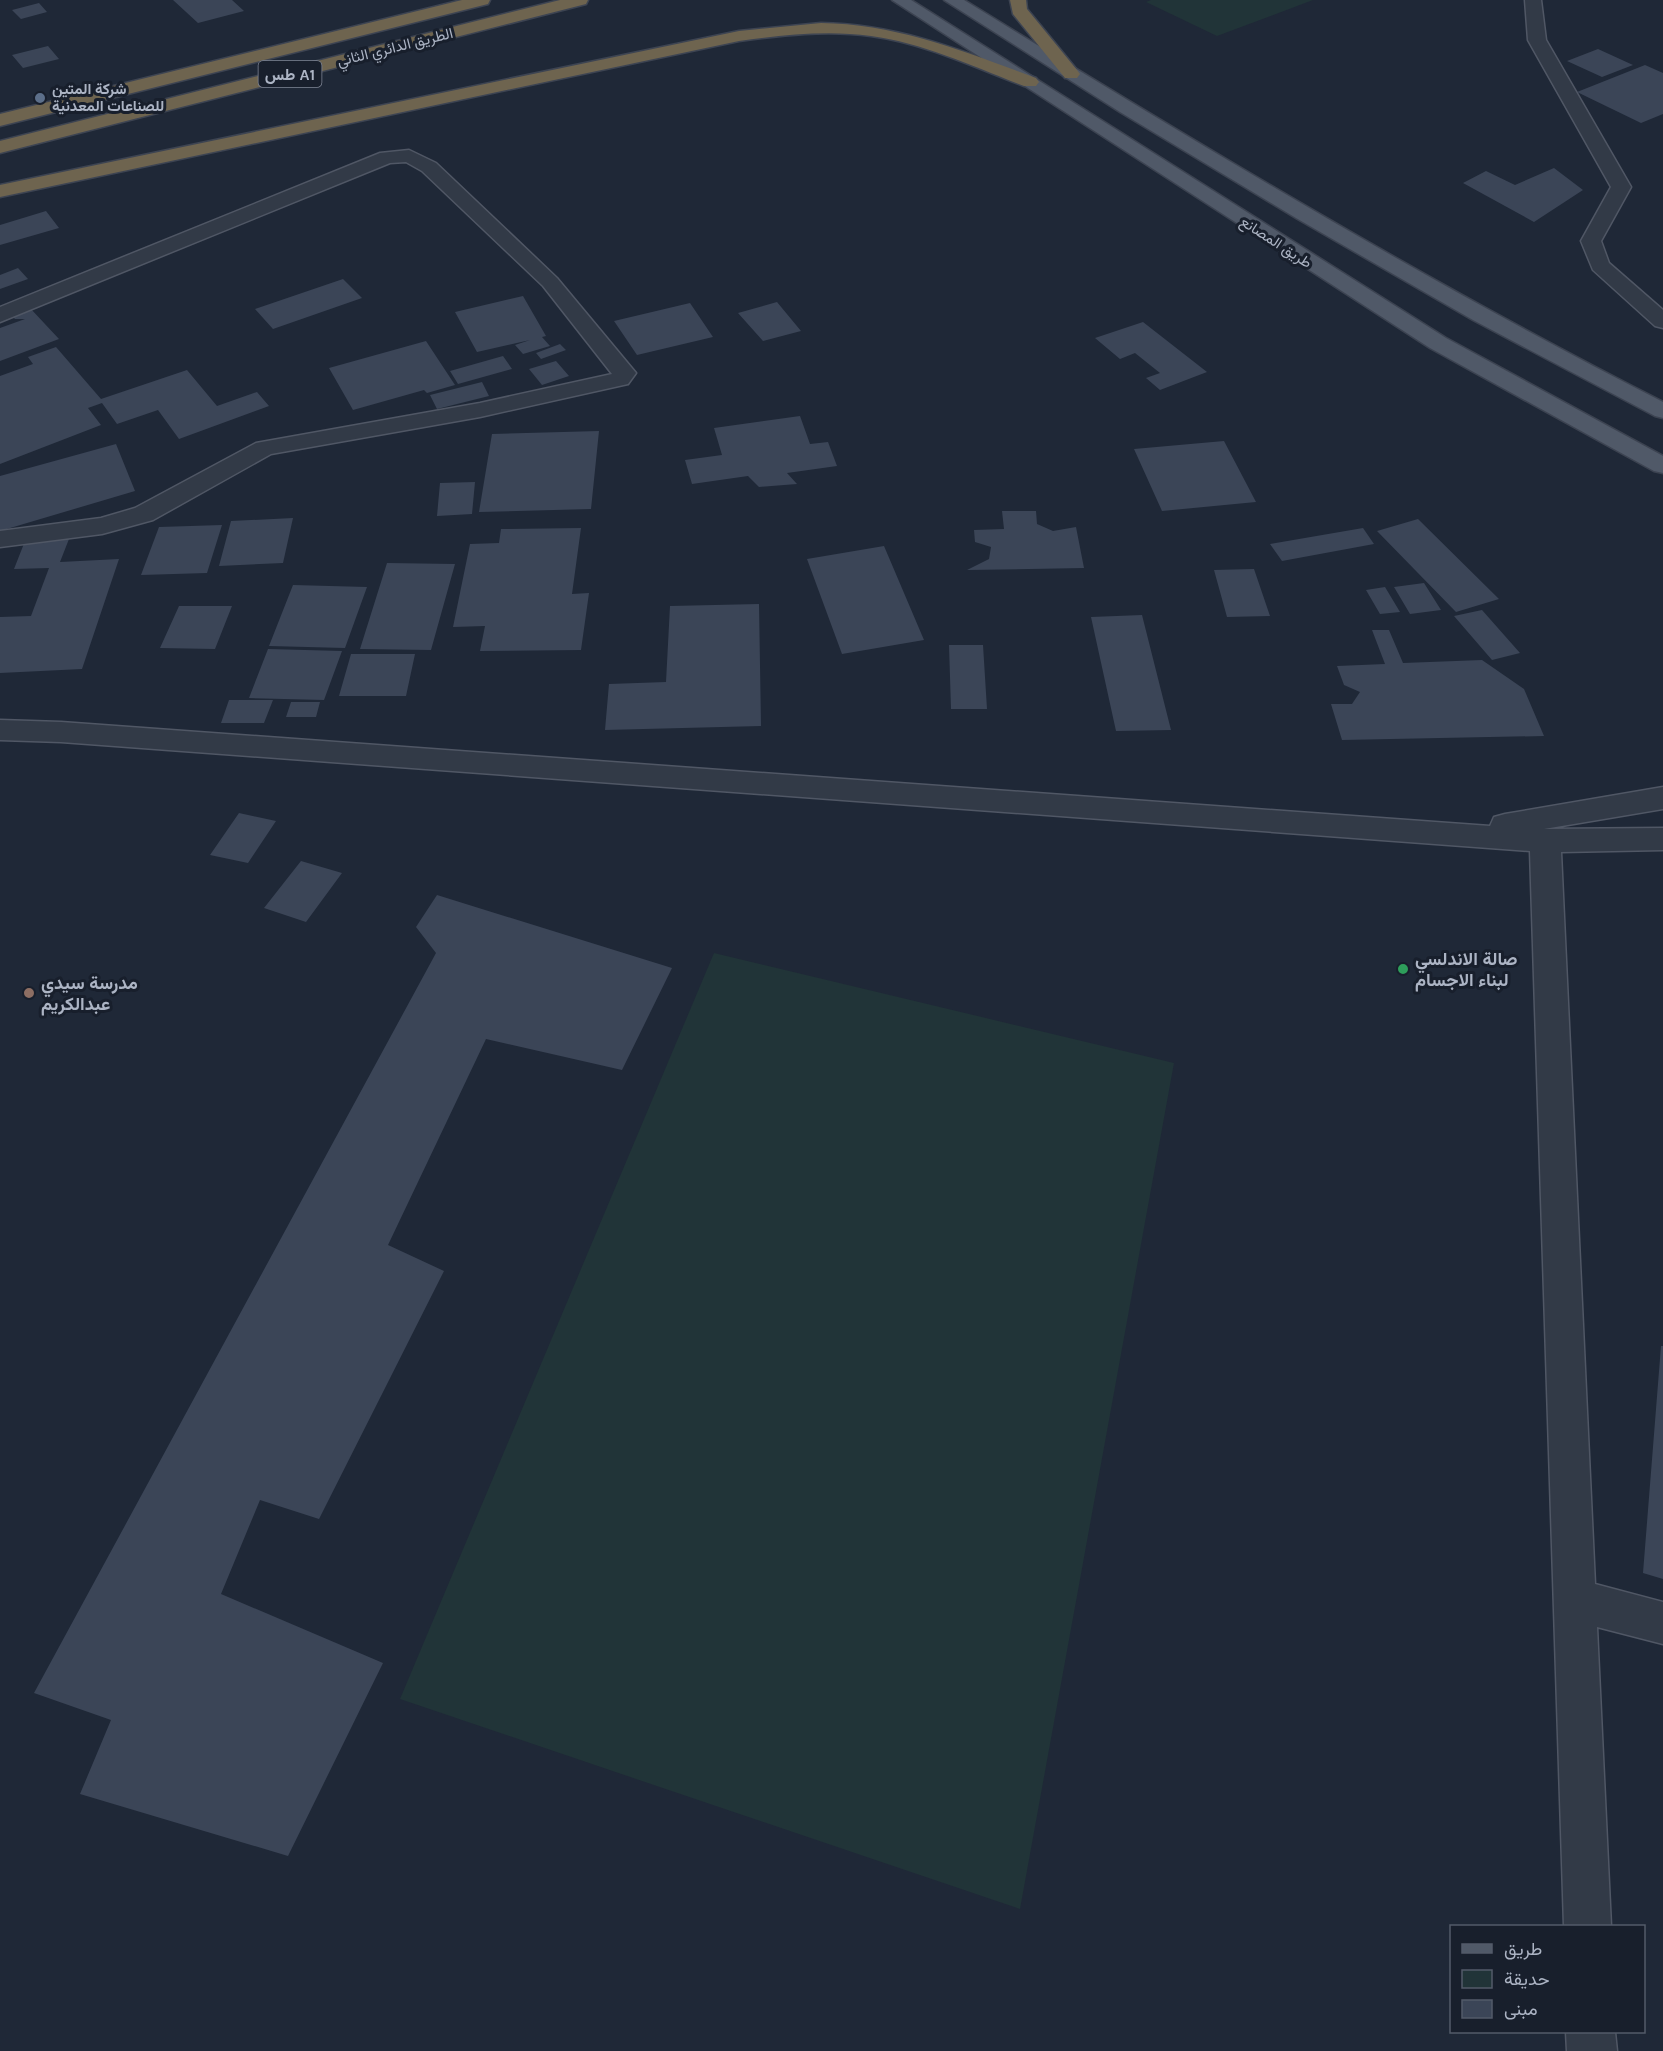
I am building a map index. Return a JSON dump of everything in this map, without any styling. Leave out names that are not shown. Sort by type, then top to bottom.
[{"type":"highway","name":"الطريق الدائري الثاني","points":[[0,118],[482,0]]},
{"type":"highway","name":"الطريق الدائري الثاني","points":[[0,147],[580,0]]},
{"type":"highway","points":[[1018,0],[1018,10],[1071,74]]},
{"type":"highway","points":[[0,191],[716,40],[789,30],[852,29],[904,38],[1030,82]]},
{"type":"main road","name":"طريق المصانع","points":[[900,0],[1438,343],[1663,466]]},
{"type":"main road","points":[[952,0],[1333,231],[1482,315],[1663,411]]},
{"type":"street","points":[[1533,0],[1538,40],[1621,187],[1591,241],[1600,266],[1663,321]]},
{"type":"street","points":[[0,315],[387,157],[409,156],[429,167],[550,282],[625,373],[620,378],[480,410],[264,448],[144,514],[102,526],[0,539]]},
{"type":"street","points":[[0,730],[61,732],[1545,841],[1663,839]]},
{"type":"street","points":[[1453,834],[1663,798]]},
{"type":"street","points":[[1545,841],[1588,1925]]},
{"type":"street","points":[[1576,1600],[1663,1623]]},
{"type":"street","points":[[1592,2033],[1592,2051]]},
{"type":"green space","points":[[1151,0],[1313,0],[1217,36],[1146,2]]},
{"type":"green space","points":[[714,953],[1174,1063],[1020,1909],[400,1699]]},
{"type":"building","points":[[173,0],[232,0],[244,11],[198,23]]},
{"type":"building","points":[[39,3],[47,12],[21,19],[12,10]]},
{"type":"building","points":[[48,46],[59,59],[23,68],[12,55]]},
{"type":"building","points":[[1598,49],[1633,65],[1602,77],[1567,61]]},
{"type":"building","points":[[1645,65],[1663,73],[1663,114],[1641,123],[1577,92]]},
{"type":"building","points":[[1554,168],[1583,190],[1534,222],[1463,183],[1486,171],[1515,185]]},
{"type":"building","points":[[46,211],[59,228],[0,245],[0,225]]},
{"type":"building","points":[[18,268],[28,279],[0,289],[0,275]]},
{"type":"building","points":[[343,279],[362,298],[273,329],[255,309]]},
{"type":"building","points":[[523,296],[546,336],[542,337],[550,346],[523,354],[515,345],[530,340],[477,352],[455,312]]},
{"type":"building","points":[[777,302],[801,331],[763,341],[738,313]]},
{"type":"building","points":[[690,303],[713,337],[637,355],[614,321]]},
{"type":"building","points":[[30,308],[59,339],[0,361],[0,328],[25,319],[15,319],[11,315]]},
{"type":"building","points":[[1143,322],[1207,372],[1160,390],[1146,378],[1160,373],[1135,353],[1120,359],[1095,338]]},
{"type":"building","points":[[426,341],[455,385],[427,393],[424,390],[353,410],[329,368]]},
{"type":"building","points":[[560,344],[566,350],[541,359],[536,353]]},
{"type":"building","points":[[56,347],[101,399],[187,370],[217,406],[257,392],[269,406],[179,439],[158,410],[117,424],[102,403],[88,408],[101,425],[0,464],[0,376],[33,364],[28,357]]},
{"type":"building","points":[[503,356],[512,369],[458,384],[450,371]]},
{"type":"building","points":[[556,361],[569,376],[542,385],[529,369]]},
{"type":"building","points":[[482,382],[489,396],[437,409],[430,395]]},
{"type":"building","points":[[800,416],[810,444],[828,442],[837,466],[787,473],[797,484],[759,487],[748,476],[692,484],[685,460],[722,455],[714,428]]},
{"type":"building","points":[[599,431],[591,509],[479,512],[492,434]]},
{"type":"building","points":[[1224,441],[1256,502],[1162,511],[1134,449]]},
{"type":"building","points":[[116,444],[135,491],[0,531],[0,476]]},
{"type":"building","points":[[475,482],[472,514],[437,516],[440,483]]},
{"type":"building","points":[[1002,511],[1036,511],[1037,524],[1053,531],[1076,527],[1084,568],[967,570],[989,559],[991,547],[975,542],[974,530],[1004,529]]},
{"type":"building","points":[[293,518],[283,563],[219,566],[231,521]]},
{"type":"building","points":[[1418,519],[1499,599],[1456,612],[1377,531]]},
{"type":"building","points":[[222,525],[207,573],[141,575],[159,527]]},
{"type":"building","points":[[581,528],[572,594],[589,593],[581,650],[480,651],[485,626],[453,627],[470,544],[499,543],[501,529]]},
{"type":"building","points":[[1363,528],[1374,544],[1282,561],[1270,544]]},
{"type":"building","points":[[69,539],[60,562],[119,559],[82,669],[0,673],[0,617],[31,616],[49,568],[14,569],[25,541]]},
{"type":"building","points":[[884,546],[924,640],[842,654],[807,559]]},
{"type":"building","points":[[387,563],[455,564],[431,650],[360,649]]},
{"type":"building","points":[[1254,569],[1270,616],[1227,617],[1214,570]]},
{"type":"building","points":[[1424,583],[1441,610],[1410,614],[1394,587]]},
{"type":"building","points":[[293,585],[367,587],[345,648],[269,646]]},
{"type":"building","points":[[1385,587],[1400,612],[1380,614],[1366,590]]},
{"type":"building","points":[[759,604],[761,726],[605,730],[609,684],[666,682],[670,606]]},
{"type":"building","points":[[179,606],[232,606],[215,649],[160,648]]},
{"type":"building","points":[[1482,610],[1520,653],[1492,660],[1454,616]]},
{"type":"building","points":[[1142,615],[1171,730],[1116,731],[1091,617]]},
{"type":"building","points":[[1372,630],[1389,630],[1403,663],[1482,660],[1524,689],[1544,736],[1342,740],[1331,704],[1352,704],[1360,692],[1344,685],[1337,666],[1385,664]]},
{"type":"building","points":[[949,645],[983,645],[987,709],[951,709]]},
{"type":"building","points":[[268,649],[342,651],[324,700],[249,698]]},
{"type":"building","points":[[351,654],[415,654],[406,696],[339,696]]},
{"type":"building","points":[[229,700],[273,700],[264,723],[221,723]]},
{"type":"building","points":[[291,702],[320,702],[316,717],[286,717]]},
{"type":"building","points":[[239,813],[276,821],[248,863],[210,855]]},
{"type":"building","points":[[301,861],[342,873],[306,922],[264,908]]},
{"type":"building","points":[[437,895],[672,968],[622,1070],[486,1039],[388,1245],[444,1271],[319,1519],[260,1500],[221,1594],[383,1663],[288,1856],[80,1794],[111,1720],[34,1693],[436,953],[416,927]]},
{"type":"building","points":[[1661,1346],[1663,1346],[1663,1579],[1643,1573]]},
{"type":"place","name":"شركة المتين للصناعات المعدنية","points":[[40,98]]},
{"type":"place","name":"صالة الاندلسي لبناء الاجسام","points":[[1403,969]]},
{"type":"place","name":"مدرسة سيدي عبدالكريم","points":[[29,993]]}]
